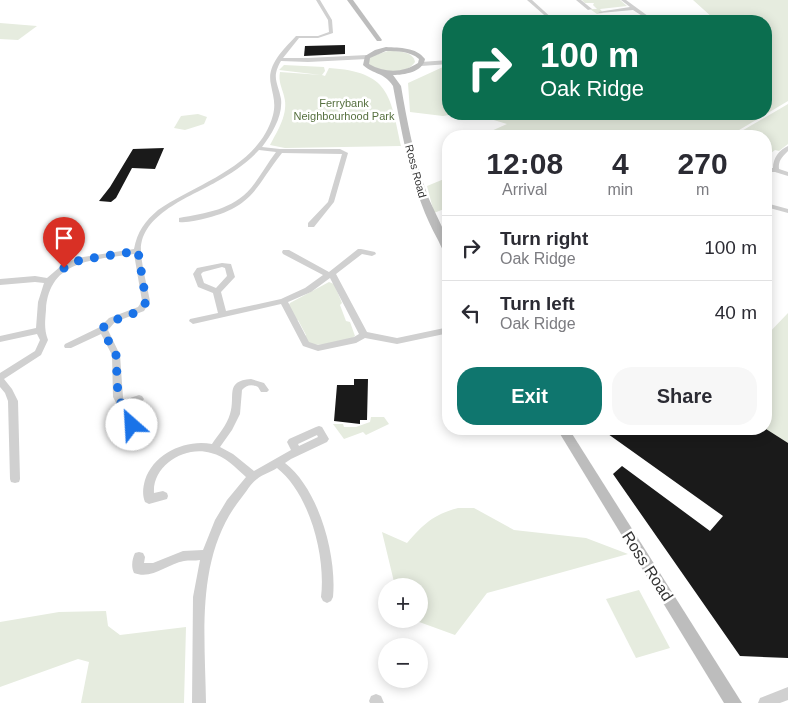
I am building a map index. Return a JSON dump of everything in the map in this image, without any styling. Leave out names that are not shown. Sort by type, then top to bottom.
[{"type":"main road","points":[[350,0],[379,40],[397,49],[412,52],[421,61],[400,77],[397,86]]},
{"type":"main road","points":[[377,51],[379,40]]},
{"type":"main road","points":[[397,49],[377,51],[367,57],[366,60],[366,64],[384,72],[391,77],[397,86]]},
{"type":"main road","points":[[384,72],[409,71]]},
{"type":"main road","name":"Ross Road","points":[[397,86],[413,165],[422,196],[442,237]]},
{"type":"main road","name":"Ross Road","points":[[567,435],[734,703]]},
{"type":"street","points":[[68,346],[102,329],[112,320],[134,313],[145,305],[146,301],[138,251],[138,243],[142,231],[164,207],[223,176],[258,148],[272,126],[275,115],[278,102],[272,72],[280,59],[298,38],[328,35],[331,31],[330,20],[318,0]]},
{"type":"street","points":[[529,0],[546,15]]},
{"type":"street","points":[[578,0],[584,5],[591,6]]},
{"type":"street","points":[[624,0],[645,15]]},
{"type":"street","points":[[600,12],[635,8]]},
{"type":"street","points":[[334,60],[367,57]]},
{"type":"street","points":[[280,59],[334,60],[366,64]]},
{"type":"street","points":[[421,61],[442,62]]},
{"type":"street","points":[[258,148],[280,151],[332,150],[345,154],[331,202],[311,225]]},
{"type":"street","points":[[776,170],[777,158],[788,148]]},
{"type":"street","points":[[182,220],[215,213],[239,202],[253,190],[280,151]]},
{"type":"street","points":[[772,170],[788,174]]},
{"type":"street","points":[[772,207],[788,211]]},
{"type":"street","points":[[0,377],[38,353],[44,340],[40,330],[42,302],[49,281],[64,268],[80,260],[138,251]]},
{"type":"street","points":[[193,322],[283,301],[308,290],[361,251],[372,254]]},
{"type":"street","points":[[286,252],[330,274],[364,335],[397,341],[442,331]]},
{"type":"street","points":[[0,282],[35,279],[49,281]]},
{"type":"street","points":[[217,291],[223,314]]},
{"type":"street","points":[[283,301],[306,344],[311,347],[318,348],[356,340],[364,335]]},
{"type":"street","points":[[80,328],[88,336]]},
{"type":"street","points":[[102,329],[116,355],[118,397],[132,425]]},
{"type":"street","points":[[0,339],[40,330]]},
{"type":"street","points":[[0,381],[9,391],[13,402],[15,479]]},
{"type":"street","points":[[214,449],[235,414],[237,405],[235,393],[238,387],[242,384],[256,382],[264,390]]},
{"type":"street","points":[[122,404],[139,399]]},
{"type":"street","points":[[164,496],[150,499],[148,491],[151,476],[165,459],[183,450],[200,447],[214,449],[243,467],[252,476]]},
{"type":"street","points":[[199,703],[199,597],[207,555],[219,523],[231,503],[252,476],[297,451]]},
{"type":"street","points":[[278,463],[293,475],[313,516],[322,541],[328,572],[328,597]]},
{"type":"street","points":[[139,557],[138,569],[152,568],[183,556],[207,555]]},
{"type":"street","points":[[765,703],[788,693]]},
{"type":"green space","points":[[582,0],[620,0],[627,6],[600,9],[603,13],[597,14],[590,9],[597,9],[593,5],[594,3],[585,3]]},
{"type":"green space","points":[[693,0],[788,0],[788,101],[772,110],[772,15],[710,15]]},
{"type":"green space","points":[[0,23],[37,26],[18,40],[0,39]]},
{"type":"green space","points":[[388,51],[408,54],[414,58],[415,62],[400,71],[387,71],[369,65],[369,57]]},
{"type":"green space","name":"Ferrybank Neighbourhood Park","points":[[284,65],[324,67],[325,71],[322,75],[325,76],[329,68],[349,70],[375,81],[383,89],[394,112],[401,146],[285,148],[270,145],[282,121],[285,109],[280,72],[321,75],[279,70]]},
{"type":"green space","points":[[442,67],[442,116],[410,112],[408,83]]},
{"type":"green space","points":[[788,104],[788,144],[779,151],[775,150],[772,152],[772,130],[743,130],[760,120],[772,120],[772,113]]},
{"type":"green space","points":[[198,114],[207,117],[204,124],[185,130],[174,128],[181,116]]},
{"type":"green space","points":[[494,120],[756,120],[739,130],[494,130],[507,124]]},
{"type":"green space","points":[[442,180],[442,210],[434,213],[427,186]]},
{"type":"green space","points":[[329,282],[334,284],[342,303],[340,305],[346,321],[350,322],[355,336],[333,344],[310,344],[304,337],[306,335],[288,306],[290,303]]},
{"type":"green space","points":[[788,313],[788,444],[772,434],[772,330]]},
{"type":"green space","points":[[371,417],[384,417],[389,424],[366,435],[363,432],[344,439],[333,424],[343,424],[344,427],[356,427],[370,422]]},
{"type":"green space","points":[[458,508],[474,508],[514,530],[586,538],[628,554],[487,593],[455,635],[428,625],[428,578],[393,578],[382,532],[407,543],[418,530],[441,514]]},
{"type":"green space","points":[[639,590],[670,648],[636,658],[606,599]]},
{"type":"green space","points":[[106,611],[108,626],[120,635],[186,627],[184,703],[81,703],[89,662],[78,659],[0,687],[0,622],[59,612]]},
{"type":"building","points":[[345,45],[345,54],[304,56],[305,46]]},
{"type":"building","points":[[164,148],[155,169],[132,168],[116,198],[111,202],[99,201],[110,187],[133,149]]},
{"type":"building","points":[[354,379],[368,379],[367,420],[360,420],[360,424],[334,421],[337,385],[354,385]]},
{"type":"building","points":[[772,433],[788,443],[788,658],[740,656],[613,474],[622,466],[710,531],[723,516],[609,435],[772,435]]},
{"type":"route","points":[[64,268],[80,260],[138,251],[146,301],[145,305],[134,313],[112,320],[102,329],[110,340],[116,355],[118,397],[132,425]]}]
